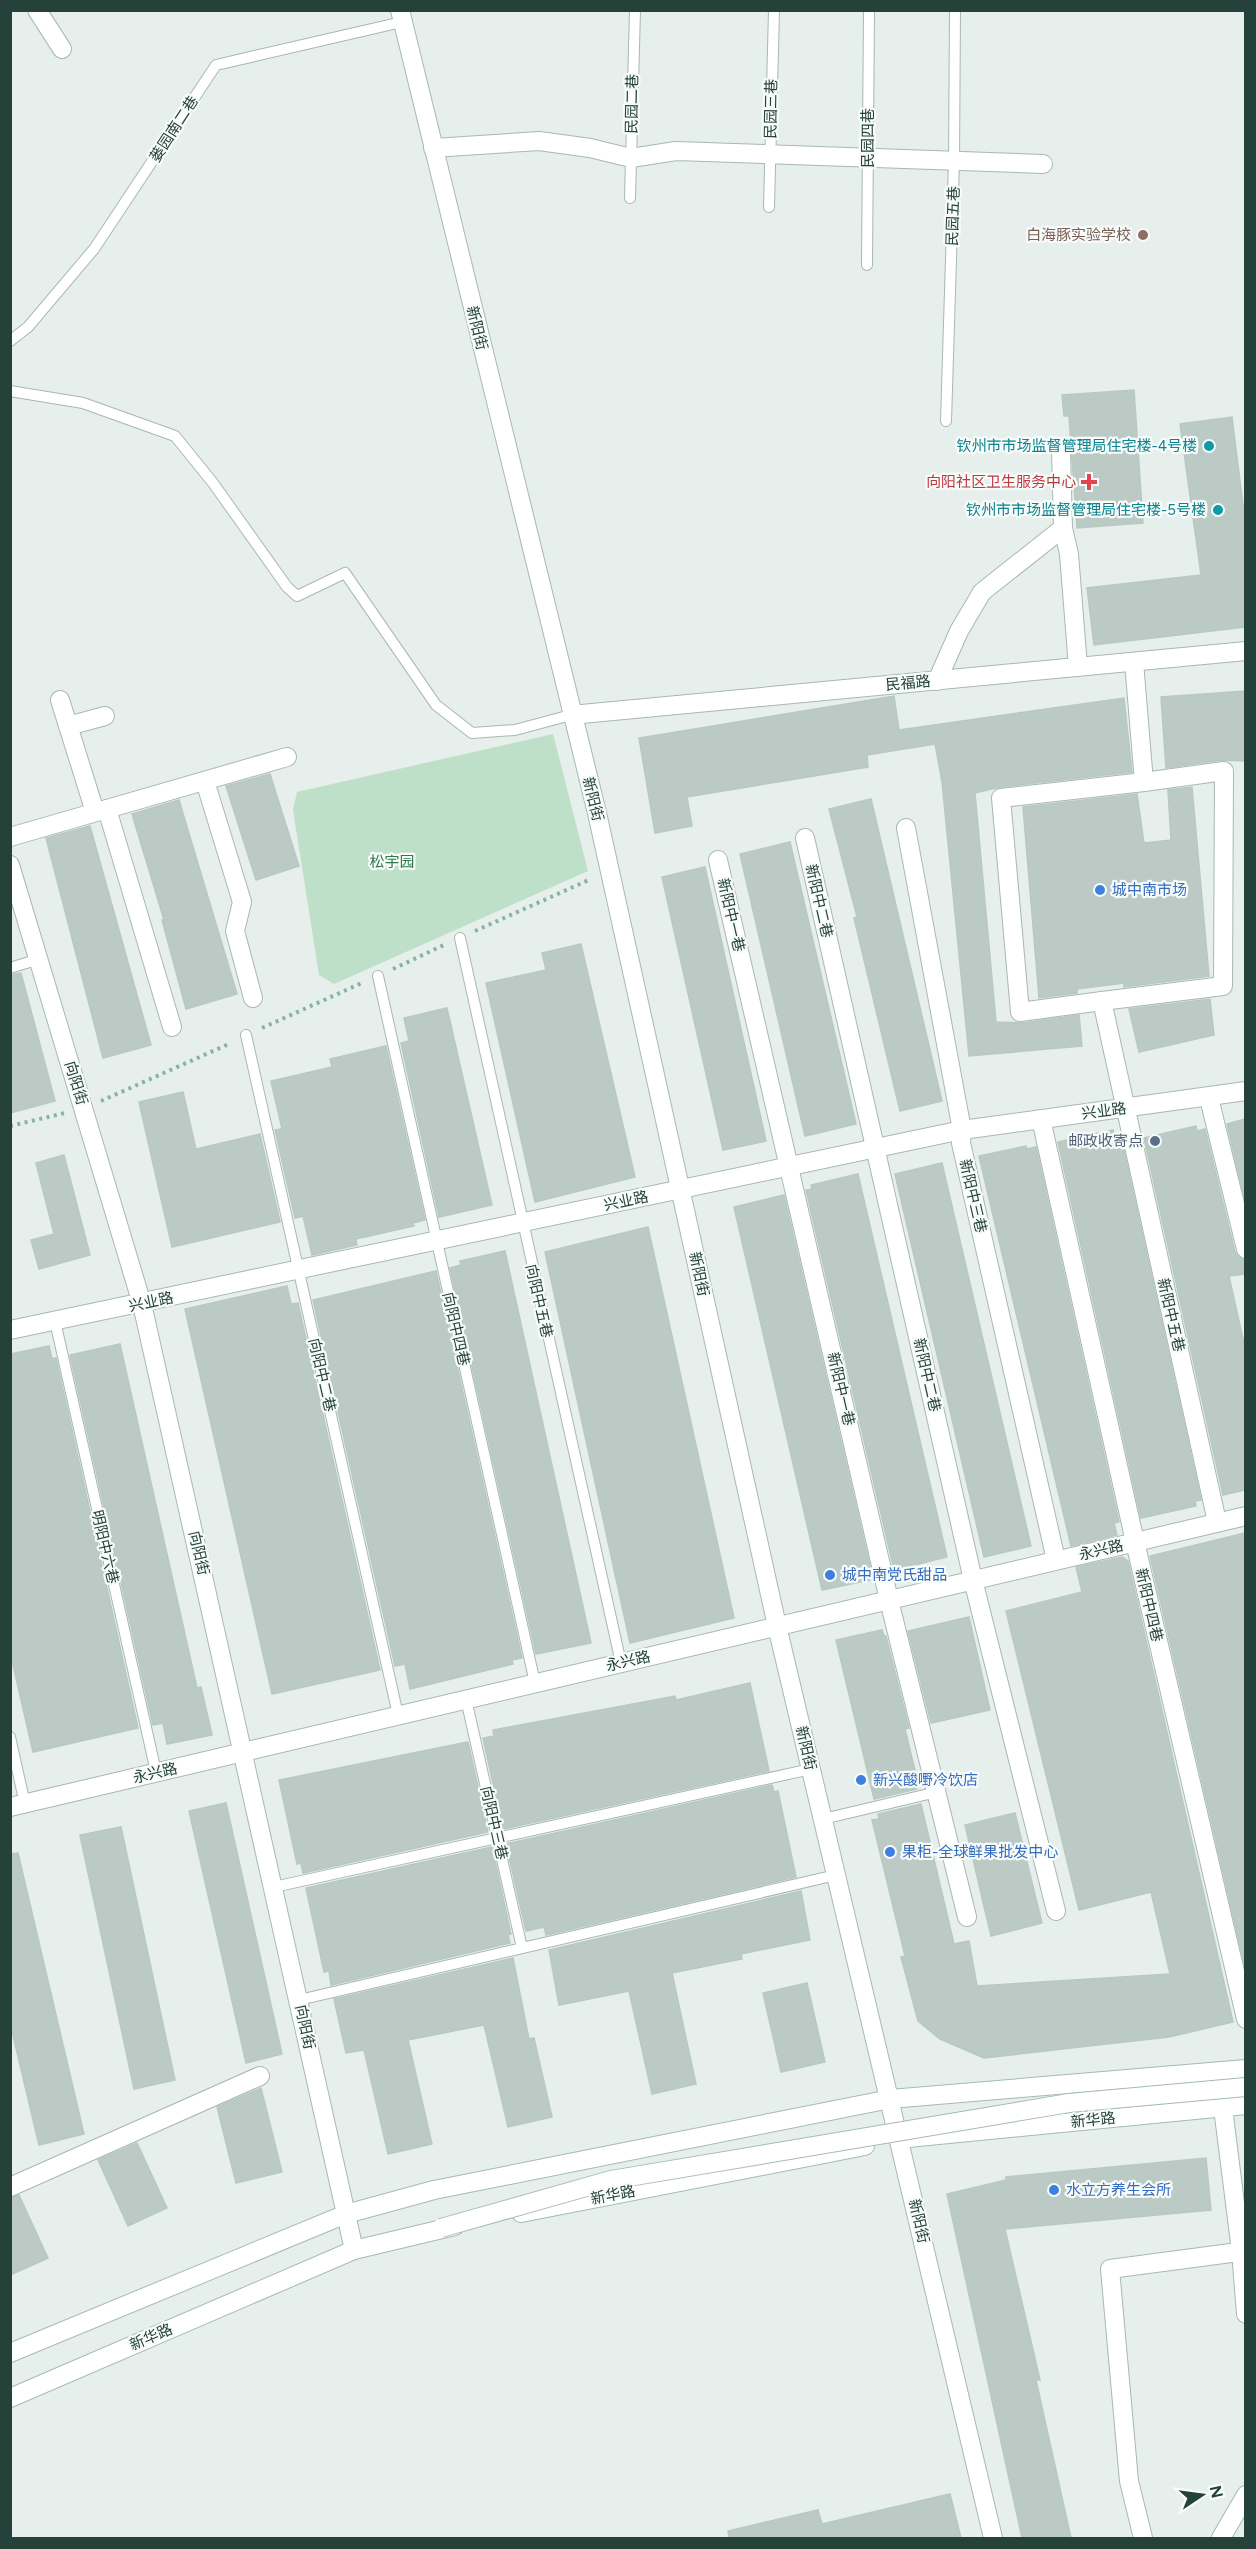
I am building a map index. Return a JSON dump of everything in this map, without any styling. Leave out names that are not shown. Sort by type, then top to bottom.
[{"type":"street","points":[[37,10],[62,49]]},
{"type":"street","name":"新阳街","points":[[401,16],[610,870],[777,1626],[993,2538]]},
{"type":"street","points":[[433,148],[539,141],[590,148],[631,158],[676,151],[771,153],[868,160],[1043,164]]},
{"type":"street","points":[[1061,450],[1063,528],[1069,554],[1078,667]]},
{"type":"street","points":[[937,681],[959,631],[982,592],[1063,528]]},
{"type":"street","name":"民福路","points":[[572,715],[1245,651]]},
{"type":"street","points":[[1134,662],[1144,782]]},
{"type":"street","points":[[60,700],[101,810],[172,1027]]},
{"type":"street","points":[[68,726],[105,716]]},
{"type":"street","points":[[10,837],[287,757]]},
{"type":"street","points":[[1224,771],[1223,986],[1102,1001],[1020,1012],[1001,798],[1224,771]]},
{"type":"street","points":[[205,781],[242,902],[235,931],[253,998]]},
{"type":"street","name":"新阳中三巷","points":[[906,828],[962,1130],[961,1143],[1056,1560]]},
{"type":"street","name":"新阳中二巷","points":[[805,837],[973,1580],[1056,1911]]},
{"type":"street","name":"新阳中一巷","points":[[718,860],[889,1600],[967,1917]]},
{"type":"street","name":"向阳街","points":[[10,865],[142,1304],[354,2250]]},
{"type":"street","name":"新阳中五巷","points":[[1102,1001],[1217,1522]]},
{"type":"street","name":"兴业路","points":[[10,1330],[962,1130],[1209,1098],[1245,1091]]},
{"type":"street","points":[[1209,1098],[1245,1249]]},
{"type":"street","name":"新阳中四巷","points":[[1041,1119],[1135,1542],[1245,2019]]},
{"type":"street","name":"永兴路","points":[[18,1805],[1245,1516]]},
{"type":"street","points":[[10,2353],[346,2214],[434,2190],[890,2099],[1245,2069]]},
{"type":"street","points":[[10,2187],[260,2076]]},
{"type":"street","points":[[441,2228],[611,2180],[1070,2103],[1245,2087]]},
{"type":"street","name":"新华路","points":[[10,2398],[354,2250],[441,2228],[899,2139],[1245,2105]]},
{"type":"street","points":[[1223,2108],[1243,2251],[1245,2314]]},
{"type":"street","points":[[1143,2538],[1129,2481],[1110,2269],[1243,2251]]},
{"type":"street","points":[[1221,2538],[1245,2495]]},
{"type":"lane","name":"民园二巷","points":[[630,198],[634,10]]},
{"type":"lane","name":"民园三巷","points":[[769,207],[774,10]]},
{"type":"lane","name":"民园四巷","points":[[867,265],[869,10]]},
{"type":"lane","name":"民园五巷","points":[[946,421],[954,162],[955,10]]},
{"type":"lane","name":"蒌园南二巷","points":[[10,341],[28,327],[94,249],[216,65],[401,16]]},
{"type":"lane","points":[[10,391],[83,403],[175,436],[213,483],[287,587],[297,596],[345,573],[436,705],[472,733],[515,730],[572,715]]},
{"type":"lane","name":"向阳中五巷","points":[[459,938],[621,1662]]},
{"type":"lane","points":[[10,968],[39,959]]},
{"type":"lane","name":"向阳中四巷","points":[[378,976],[535,1683]]},
{"type":"lane","name":"向阳中二巷","points":[[246,1035],[398,1715]]},
{"type":"lane","name":"明阳中六巷","points":[[55,1321],[156,1772]]},
{"type":"lane","name":"向阳中三巷","points":[[466,1699],[522,1948]]},
{"type":"lane","points":[[10,1737],[18,1805]]},
{"type":"lane","points":[[274,1887],[811,1769]]},
{"type":"lane","points":[[823,1819],[937,1792]]},
{"type":"lane","points":[[299,2000],[836,1875]]},
{"type":"path","points":[[10,1126],[84,1109],[610,870]]},
{"type":"green space","name":"松宇园","points":[[553,734],[588,871],[334,984],[319,975],[293,810],[297,792]]},
{"type":"building","points":[[1134,390],[1143,523],[1077,528],[1069,416],[1064,416],[1062,395]]},
{"type":"building","points":[[1232,417],[1245,521],[1245,627],[1094,645],[1087,588],[1201,575],[1180,424]]},
{"type":"building","points":[[1245,691],[1245,761],[1222,760],[1166,768],[1161,697]]},
{"type":"building","points":[[894,696],[899,730],[1124,698],[1132,772],[1000,787],[975,793],[996,1022],[1022,1023],[1079,1015],[1082,1046],[969,1056],[942,782],[935,744],[867,755],[868,767],[687,797],[692,826],[655,833],[639,738]]},
{"type":"building","points":[[270,774],[299,866],[256,880],[226,786]]},
{"type":"building","points":[[1192,787],[1209,976],[1124,987],[1124,983],[1077,989],[1077,993],[1039,998],[1023,807],[1137,794],[1144,843],[1171,840],[1168,790]]},
{"type":"building","points":[[871,799],[942,1101],[900,1111],[854,918],[857,917],[829,809]]},
{"type":"building","points":[[179,800],[237,994],[186,1009],[162,920],[164,920],[132,814]]},
{"type":"building","points":[[90,826],[151,1045],[103,1058],[46,838]]},
{"type":"building","points":[[790,842],[856,1124],[805,1136],[740,854]]},
{"type":"building","points":[[705,867],[766,1141],[723,1150],[662,877]]},
{"type":"building","points":[[581,944],[635,1177],[535,1202],[486,983],[546,970],[542,953]]},
{"type":"building","points":[[21,973],[55,1101],[10,1113],[10,975]]},
{"type":"building","points":[[1210,999],[1214,1035],[1139,1052],[1129,1009]]},
{"type":"building","points":[[447,1008],[492,1205],[439,1217],[401,1043],[409,1041],[404,1018]]},
{"type":"building","points":[[386,1046],[425,1220],[413,1223],[414,1226],[356,1239],[357,1245],[312,1255],[303,1216],[295,1218],[275,1130],[282,1129],[271,1081],[332,1067],[330,1059]]},
{"type":"building","points":[[183,1092],[196,1149],[260,1134],[280,1222],[172,1247],[139,1102]]},
{"type":"building","points":[[1245,1119],[1245,1200],[1227,1124]]},
{"type":"building","points":[[1196,1126],[1197,1131],[1205,1129],[1235,1252],[1238,1257],[1245,1260],[1245,1274],[1229,1276],[1245,1348],[1245,1490],[1223,1495],[1144,1138]]},
{"type":"building","points":[[1113,1130],[1116,1144],[1122,1142],[1201,1500],[1195,1501],[1196,1506],[1141,1518],[1058,1142]]},
{"type":"building","points":[[1026,1146],[1027,1149],[1036,1147],[1119,1522],[1114,1523],[1117,1535],[1071,1546],[979,1156]]},
{"type":"building","points":[[64,1155],[90,1255],[39,1269],[31,1240],[54,1234],[36,1163]]},
{"type":"building","points":[[942,1163],[1031,1546],[984,1557],[895,1174]]},
{"type":"building","points":[[858,1174],[947,1557],[894,1570],[806,1190],[812,1189],[811,1185]]},
{"type":"building","points":[[784,1195],[872,1575],[869,1576],[870,1580],[822,1590],[734,1207]]},
{"type":"building","points":[[648,1227],[734,1618],[630,1643],[545,1252]]},
{"type":"building","points":[[505,1251],[591,1643],[536,1654],[450,1268],[461,1265],[460,1261]]},
{"type":"building","points":[[436,1271],[522,1658],[512,1660],[513,1664],[410,1689],[405,1664],[395,1666],[313,1300]]},
{"type":"building","points":[[287,1286],[291,1304],[298,1303],[380,1670],[272,1694],[185,1309]]},
{"type":"building","points":[[120,1344],[197,1688],[201,1687],[212,1735],[167,1744],[163,1723],[153,1725],[70,1355]]},
{"type":"building","points":[[49,1346],[52,1359],[56,1358],[138,1728],[33,1752],[10,1652],[10,1354]]},
{"type":"building","points":[[1245,1533],[1245,1967],[1150,1556]]},
{"type":"building","points":[[1122,1557],[1128,1561],[1233,2022],[1169,2037],[984,2058],[940,2039],[918,2021],[901,1957],[905,1956],[872,1820],[879,1819],[878,1814],[921,1804],[954,1944],[969,1941],[977,1986],[1170,1974],[1151,1892],[1079,1910],[1006,1611],[1082,1592],[1076,1567]]},
{"type":"building","points":[[969,1617],[990,1710],[931,1723],[908,1631]]},
{"type":"building","points":[[882,1630],[886,1636],[909,1728],[905,1729],[917,1779],[915,1780],[917,1789],[874,1799],[836,1640]]},
{"type":"building","points":[[750,1683],[769,1771],[503,1829],[483,1738],[494,1736],[493,1730],[675,1696],[676,1700]]},
{"type":"building","points":[[468,1742],[488,1832],[303,1873],[301,1863],[297,1864],[279,1780]]},
{"type":"building","points":[[772,1785],[774,1792],[778,1791],[796,1877],[546,1935],[544,1927],[526,1931],[506,1844]]},
{"type":"building","points":[[226,1803],[282,2054],[246,2063],[189,1811]]},
{"type":"building","points":[[1015,1813],[1042,1923],[991,1936],[965,1825]]},
{"type":"building","points":[[121,1827],[175,2080],[134,2089],[80,1835]]},
{"type":"building","points":[[492,1847],[511,1934],[508,1935],[510,1943],[331,1985],[329,1971],[324,1972],[306,1888]]},
{"type":"building","points":[[18,1853],[84,2134],[39,2145],[10,2023],[10,1854]]},
{"type":"building","points":[[801,1891],[810,1940],[741,1954],[742,1959],[672,1973],[696,2084],[652,2094],[629,1991],[559,2005],[549,1950]]},
{"type":"building","points":[[513,1958],[529,2039],[534,2038],[552,2117],[508,2127],[484,2025],[408,2040],[432,2144],[388,2154],[364,2050],[346,2053],[334,1999]]},
{"type":"building","points":[[807,1983],[825,2062],[781,2072],[763,1993]]},
{"type":"building","points":[[261,2088],[282,2172],[236,2183],[217,2107]]},
{"type":"building","points":[[137,2143],[167,2208],[128,2226],[98,2160]]},
{"type":"building","points":[[1206,2158],[1211,2210],[1005,2229],[1040,2380],[1036,2380],[1071,2538],[1022,2538],[947,2194],[1006,2180],[1006,2177]]},
{"type":"building","points":[[19,2195],[48,2258],[10,2275],[10,2198]]},
{"type":"building","points":[[950,2494],[961,2538],[729,2538],[728,2531],[818,2510],[822,2524]]},
{"type":"place","name":"白海豚实验学校","points":[[1143,235]]},
{"type":"place","name":"钦州市市场监督管理局住宅楼-4号楼","points":[[1209,446]]},
{"type":"place","name":"向阳社区卫生服务中心","points":[[1089,482]]},
{"type":"place","name":"钦州市市场监督管理局住宅楼-5号楼","points":[[1218,510]]},
{"type":"place","name":"城中南市场","points":[[1100,890]]},
{"type":"place","name":"邮政收寄点","points":[[1155,1141]]},
{"type":"place","name":"城中南党氏甜品","points":[[830,1575]]},
{"type":"place","name":"新兴酸嘢冷饮店","points":[[861,1780]]},
{"type":"place","name":"果柜-全球鲜果批发中心","points":[[890,1852]]},
{"type":"place","name":"水立方养生会所","points":[[1054,2190]]}]
